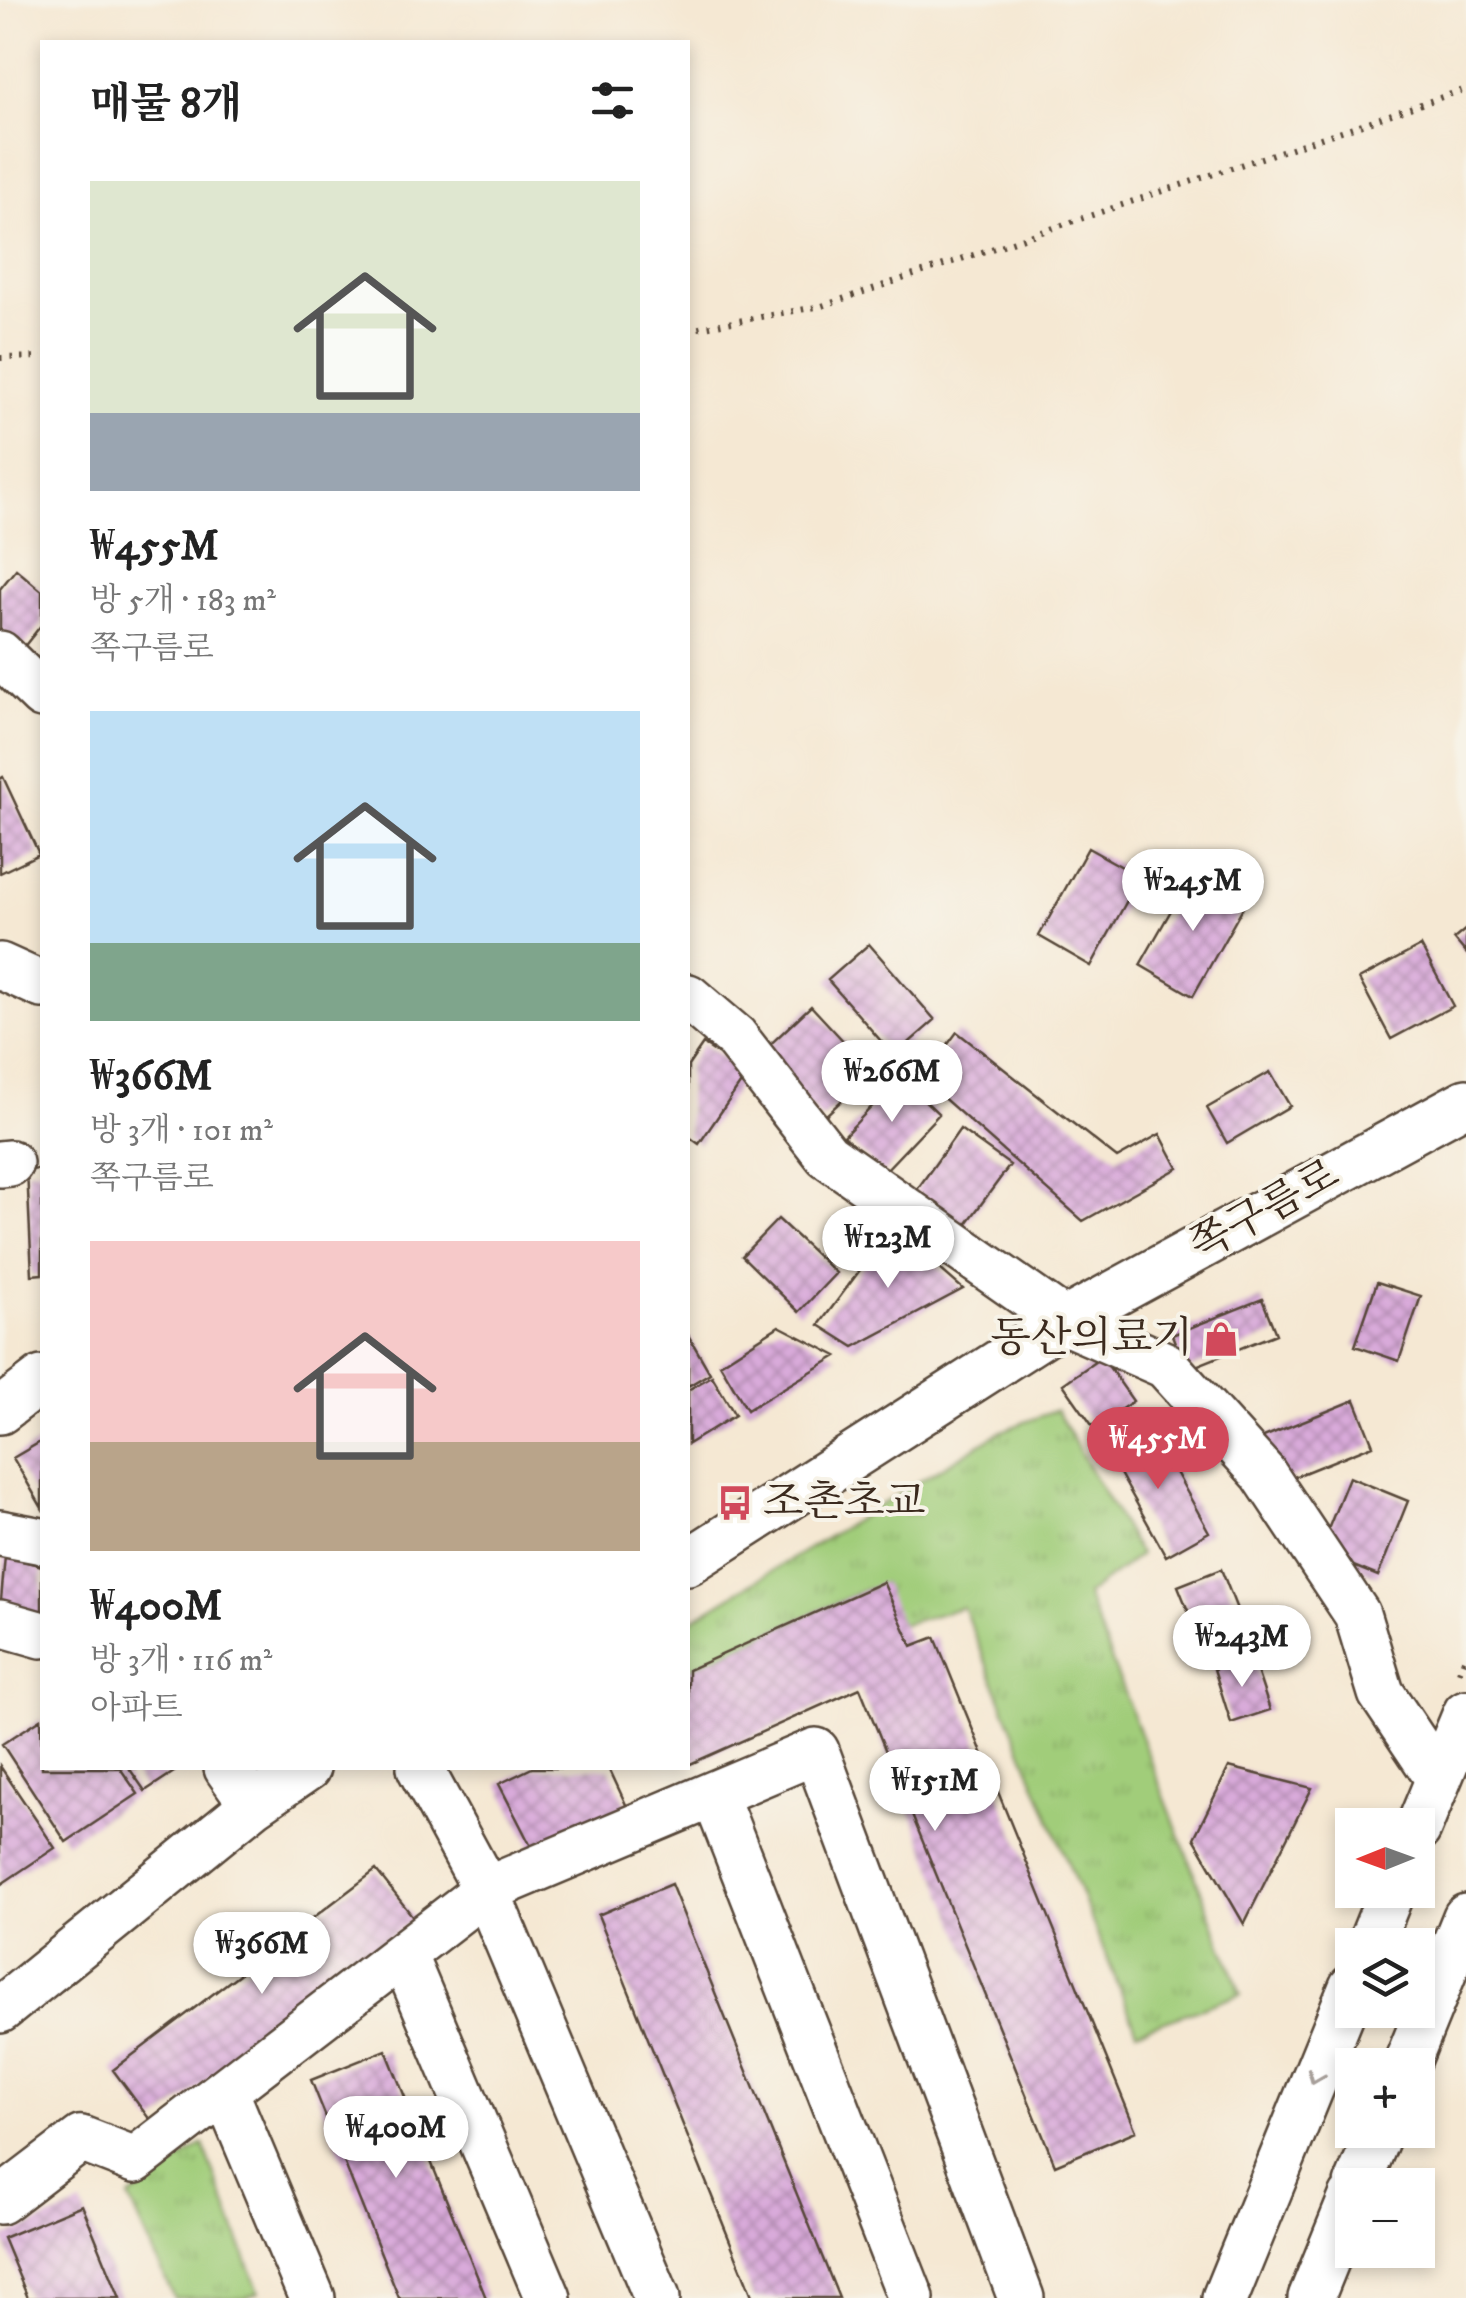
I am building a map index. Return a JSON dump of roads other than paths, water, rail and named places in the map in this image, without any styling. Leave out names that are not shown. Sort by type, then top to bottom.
[{"type":"street","points":[[0,654],[40,693]]},
{"type":"street","points":[[0,966],[40,985]]},
{"type":"street","points":[[690,999],[735,1037],[828,1155],[1064,1321],[1165,1365],[1264,1473],[1356,1614],[1381,1693],[1438,1778]]},
{"type":"street","name":"쪽구름로","points":[[690,1560],[1064,1321],[1466,1102]]},
{"type":"street","points":[[0,1412],[40,1381]]},
{"type":"street","points":[[0,1533],[40,1541]]},
{"type":"street","points":[[0,1623],[40,1635]]},
{"type":"street","points":[[1426,1808],[1466,1712]]},
{"type":"street","points":[[0,2201],[80,2140],[135,2160],[486,1890],[816,1752],[1021,2298]]},
{"type":"street","points":[[228,1770],[252,1805]]},
{"type":"street","points":[[0,2010],[252,1805],[304,1770]]},
{"type":"street","points":[[421,1770],[486,1890],[657,2298]]},
{"type":"street","points":[[714,1794],[911,2298]]},
{"type":"street","points":[[1413,2048],[1466,1917]]},
{"type":"street","points":[[403,1954],[548,2298]]},
{"type":"street","points":[[1225,2298],[1335,2028]]},
{"type":"street","points":[[225,2091],[312,2298]]},
{"type":"street","points":[[1311,2298],[1335,2239]]},
{"type":"place","name":"동산의료기","points":[[1221,1339]]},
{"type":"place","name":"조촌초교","points":[[735,1503]]}]
